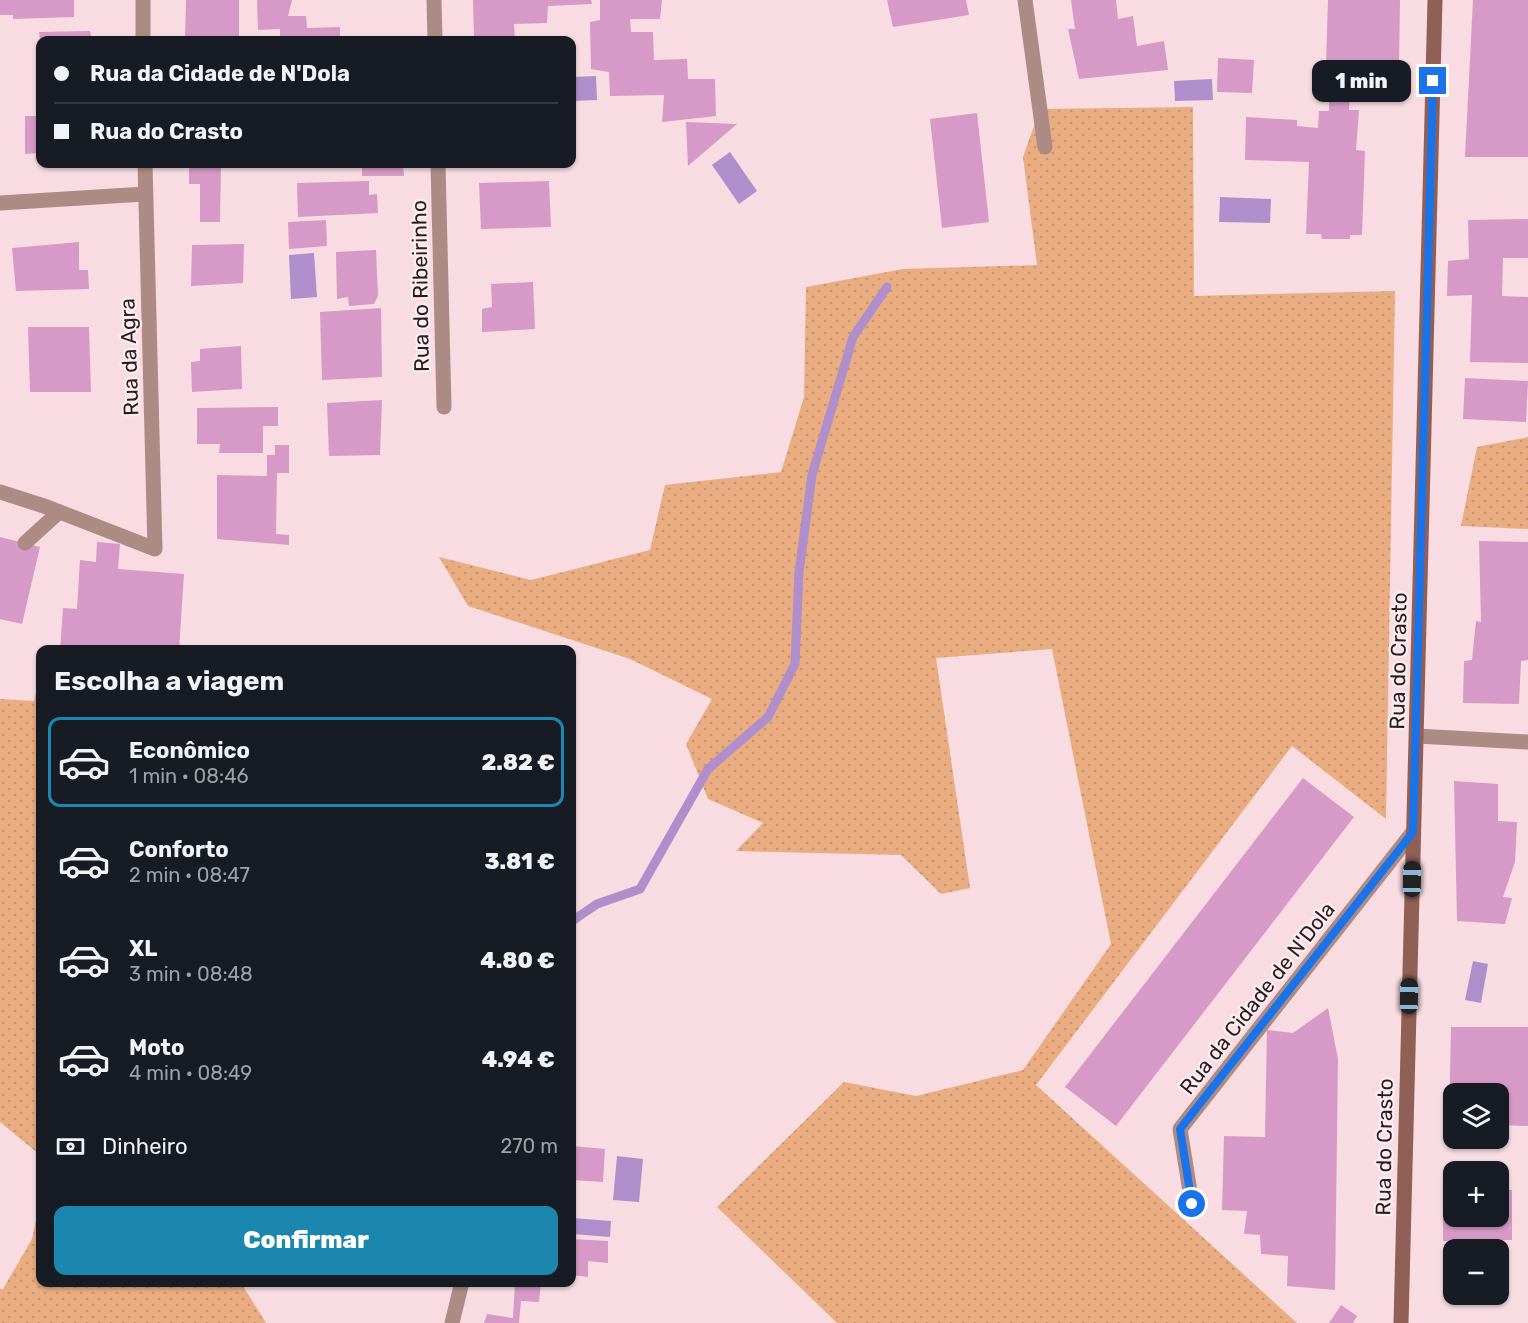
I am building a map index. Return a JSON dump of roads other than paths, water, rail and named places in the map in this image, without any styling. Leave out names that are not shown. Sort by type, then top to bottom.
[{"type":"street","points":[[143,0],[143,36]]},
{"type":"street","points":[[434,0],[435,36]]},
{"type":"street","points":[[1025,0],[1045,147]]},
{"type":"street","name":"Rua do Crasto","points":[[1401,1323],[1435,0]]},
{"type":"street","name":"Rua da Agra","points":[[59,512],[155,549],[145,168]]},
{"type":"street","name":"Rua do Ribeirinho","points":[[438,168],[444,407]]},
{"type":"street","points":[[0,203],[145,194]]},
{"type":"street","points":[[0,492],[59,512],[25,543]]},
{"type":"street","points":[[1417,736],[1528,742]]},
{"type":"street","name":"Rua da Cidade de N'Dola","points":[[1192,1204],[1180,1129],[1413,832]]},
{"type":"street","points":[[453,1323],[461,1287]]},
{"type":"waterway","points":[[576,918],[597,904],[640,889],[708,769],[768,717],[795,664],[799,572],[812,475],[853,337],[887,287]]}]
